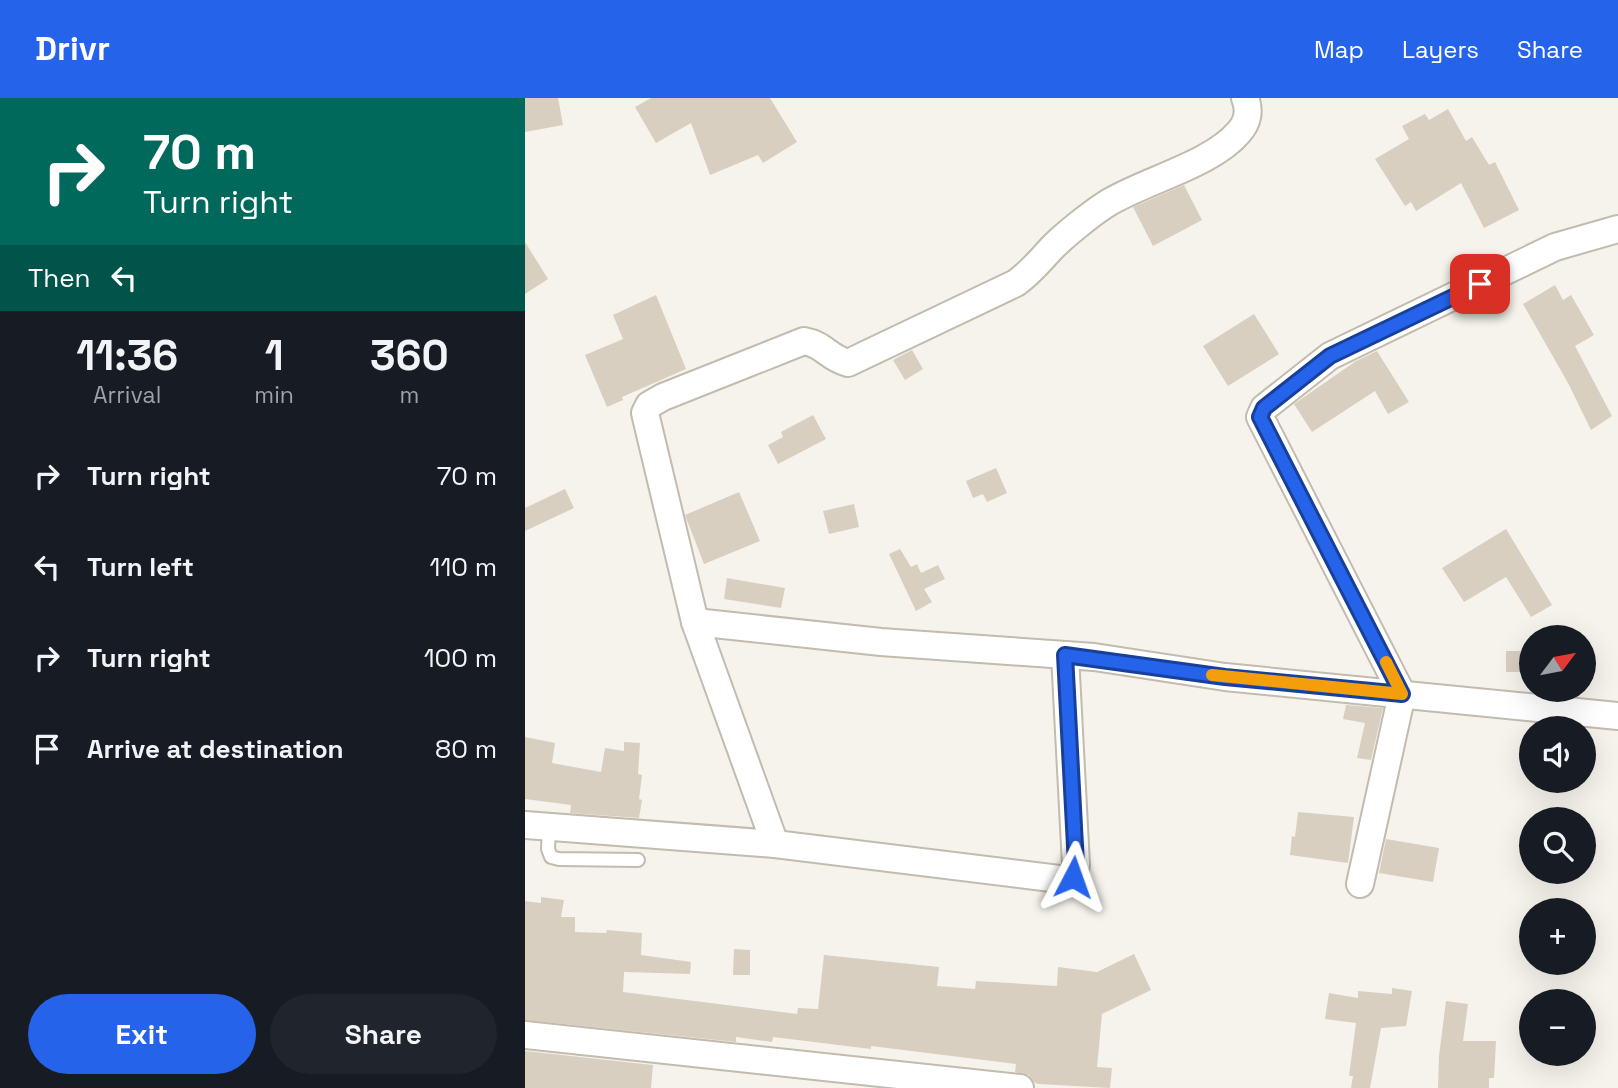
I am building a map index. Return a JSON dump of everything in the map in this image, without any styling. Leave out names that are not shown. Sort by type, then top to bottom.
[{"type":"street","points":[[775,844],[695,622],[645,413],[649,405],[804,341],[819,344],[832,358],[848,363],[1016,283],[1035,269],[1051,249],[1107,204],[1212,154],[1239,132],[1248,117],[1245,98]]},
{"type":"street","points":[[1360,884],[1402,694],[1260,417],[1264,408],[1330,356],[1555,247],[1618,229]]},
{"type":"street","points":[[695,622],[881,642],[1065,655],[1225,677],[1618,716]]},
{"type":"street","points":[[537,826],[775,844],[1067,880],[1073,877],[1076,853],[1065,655]]},
{"type":"street","points":[[525,1034],[1020,1088]]},
{"type":"lane","points":[[537,826],[551,857],[638,860]]},
{"type":"building","points":[[525,98],[558,98],[563,125],[525,132]]},
{"type":"building","points":[[651,98],[770,98],[797,142],[763,163],[758,155],[710,175],[691,123],[656,143],[635,107]]},
{"type":"building","points":[[1448,109],[1466,141],[1472,137],[1489,165],[1495,162],[1519,210],[1484,228],[1461,183],[1416,211],[1411,202],[1405,206],[1375,159],[1409,139],[1402,126],[1425,114],[1429,120]]},
{"type":"building","points":[[1184,185],[1202,220],[1153,246],[1133,207]]},
{"type":"building","points":[[525,242],[548,279],[525,294]]},
{"type":"building","points":[[1555,285],[1563,300],[1571,295],[1594,335],[1575,346],[1612,416],[1591,430],[1523,304]]},
{"type":"building","points":[[656,295],[686,369],[622,397],[623,400],[607,407],[585,355],[623,339],[613,315]]},
{"type":"building","points":[[1254,314],[1279,354],[1228,386],[1203,346]]},
{"type":"building","points":[[912,350],[923,369],[905,380],[893,360]]},
{"type":"building","points":[[1377,351],[1409,402],[1388,414],[1375,391],[1312,432],[1294,404],[1356,361]]},
{"type":"building","points":[[813,415],[826,439],[778,464],[768,445],[783,437],[781,432]]},
{"type":"building","points":[[996,468],[1007,493],[987,502],[983,494],[973,498],[966,481]]},
{"type":"building","points":[[565,489],[574,508],[525,531],[525,508]]},
{"type":"building","points":[[739,492],[760,541],[704,564],[685,515]]},
{"type":"building","points":[[854,504],[859,527],[829,534],[823,511]]},
{"type":"building","points":[[1506,529],[1552,605],[1531,617],[1506,577],[1464,602],[1442,568]]},
{"type":"building","points":[[900,549],[911,567],[917,564],[921,573],[938,565],[945,579],[924,589],[932,602],[916,611],[889,554]]},
{"type":"building","points":[[727,578],[785,588],[781,608],[724,599]]},
{"type":"building","points":[[1506,651],[1519,651],[1519,672],[1506,672]]},
{"type":"building","points":[[1346,705],[1383,708],[1371,760],[1357,758],[1365,723],[1343,719]]},
{"type":"building","points":[[525,737],[555,743],[552,763],[601,772],[605,748],[624,751],[624,742],[640,743],[638,774],[642,775],[639,799],[642,800],[639,818],[570,813],[571,805],[525,799]]},
{"type":"building","points":[[1298,812],[1354,817],[1348,863],[1290,855]]},
{"type":"building","points":[[1386,839],[1439,848],[1433,882],[1379,873]]},
{"type":"building","points":[[541,897],[564,900],[561,917],[575,917],[575,932],[606,933],[607,930],[642,933],[641,955],[691,962],[690,974],[624,972],[623,992],[797,1014],[798,1008],[818,1009],[824,955],[939,967],[937,986],[975,989],[976,981],[1057,986],[1058,967],[1097,972],[1134,954],[1151,990],[1102,1014],[1097,1067],[1112,1068],[1110,1088],[1039,1084],[1029,1075],[1015,1072],[1016,1064],[871,1046],[871,1049],[773,1037],[772,1042],[736,1037],[736,1042],[525,1020],[525,901],[541,903]]},
{"type":"building","points":[[734,949],[750,950],[750,975],[733,975]]},
{"type":"building","points":[[1392,988],[1412,991],[1406,1026],[1381,1028],[1370,1088],[1351,1088],[1353,1076],[1349,1076],[1356,1023],[1325,1019],[1329,993],[1358,998],[1358,991],[1392,994]]},
{"type":"building","points":[[1446,1001],[1468,1004],[1463,1041],[1496,1041],[1494,1078],[1489,1078],[1489,1088],[1438,1088]]},
{"type":"building","points":[[525,1051],[653,1065],[651,1088],[525,1088]]},
{"type":"slow traffic","points":[[1212,675],[1402,694],[1386,662]]},
{"type":"route","points":[[1073,877],[1076,865],[1065,655],[1225,677],[1402,694],[1260,417],[1264,408],[1330,356],[1480,284]]}]
